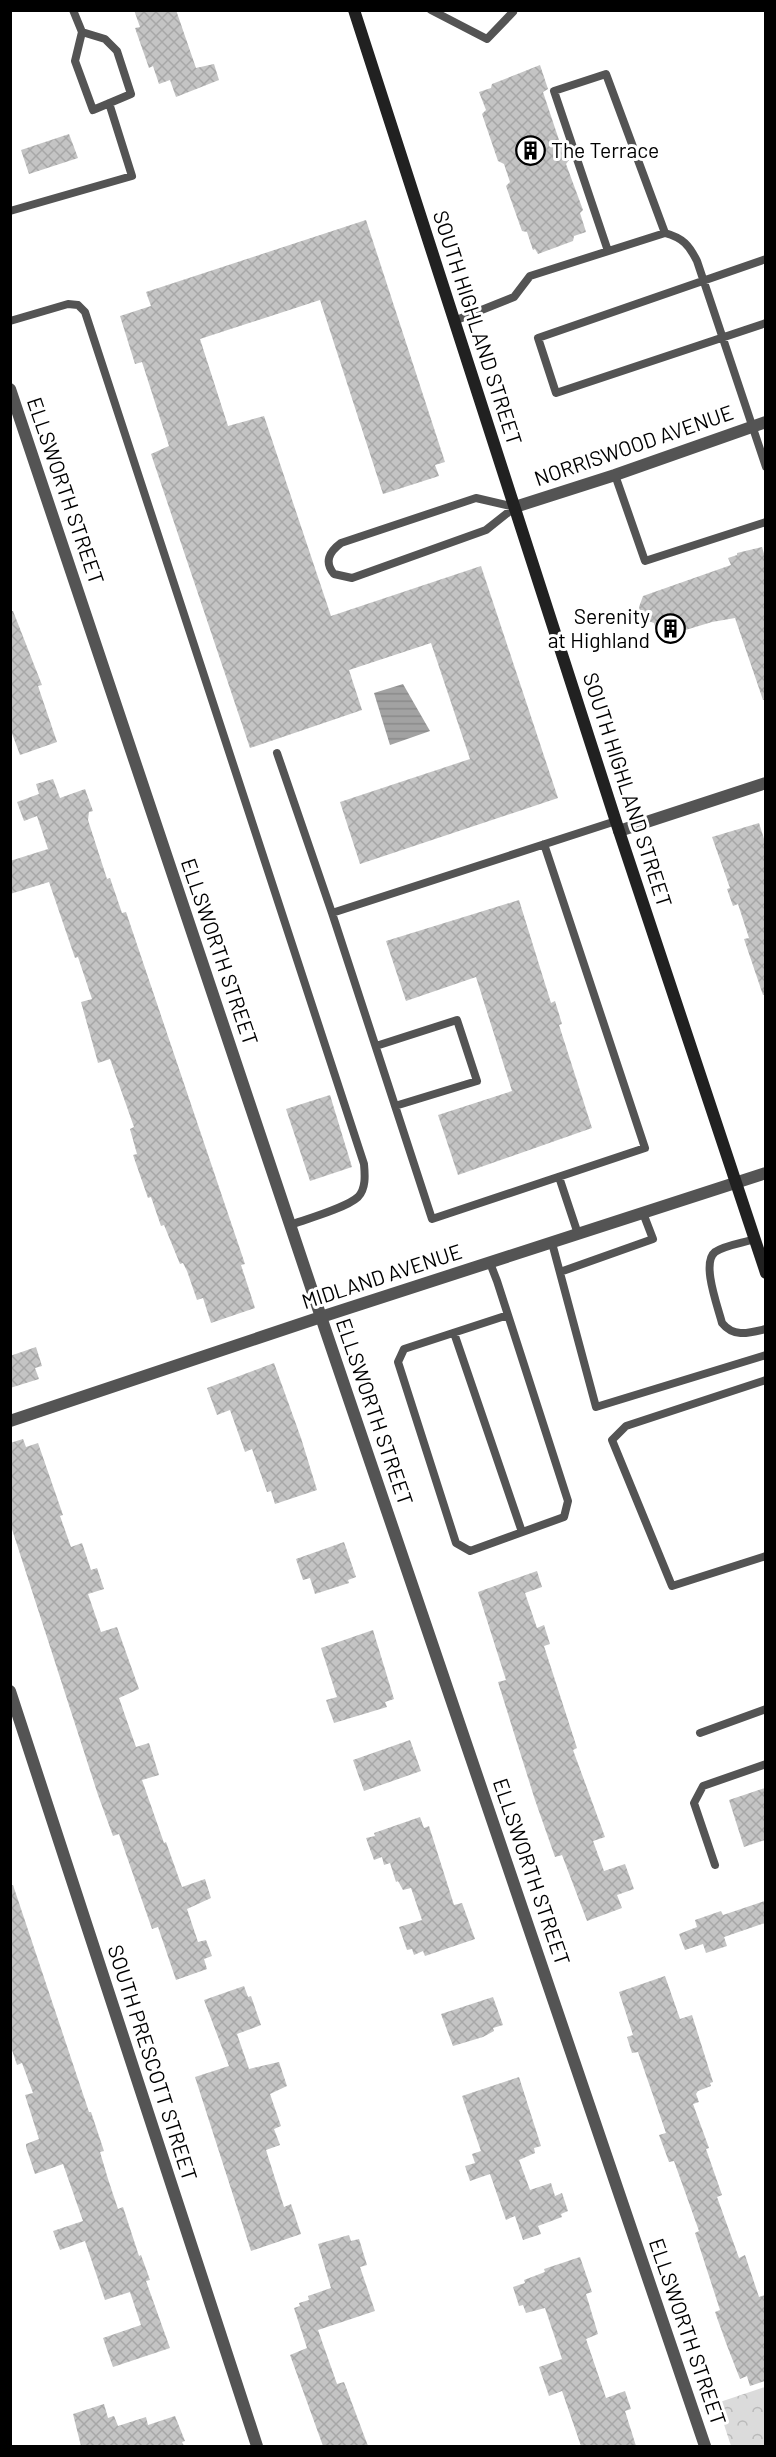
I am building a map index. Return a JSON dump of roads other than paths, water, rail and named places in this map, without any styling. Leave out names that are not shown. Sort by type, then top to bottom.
[{"type":"main road","name":"SOUTH HIGHLAND STREET","points":[[354,10],[765,1272]]},
{"type":"street","name":"ELLSWORTH STREET","points":[[10,389],[290,1226],[705,2446]]},
{"type":"street","name":"NORRISWOOD AVENUE","points":[[514,507],[615,475],[765,422]]},
{"type":"street","points":[[618,826],[765,783]]},
{"type":"street","name":"MIDLAND AVENUE","points":[[10,1420],[765,1173]]},
{"type":"street","name":"SOUTH PRESCOTT STREET","points":[[10,1691],[257,2446]]},
{"type":"lane","points":[[73,10],[82,32],[75,61],[93,110],[131,94],[117,51],[105,39],[82,32]]},
{"type":"lane","points":[[431,10],[487,39],[514,11]]},
{"type":"lane","points":[[608,251],[554,91],[606,74],[665,233]]},
{"type":"lane","points":[[10,211],[132,176],[109,103]]},
{"type":"lane","points":[[454,321],[514,297],[530,276],[665,233],[679,237],[689,245],[704,280],[765,467]]},
{"type":"lane","points":[[765,259],[538,338],[556,393],[765,322]]},
{"type":"lane","points":[[10,321],[68,304],[78,305],[85,312],[364,1164],[365,1182],[359,1196],[290,1226]]},
{"type":"lane","points":[[615,475],[645,561],[765,522]]},
{"type":"lane","points":[[476,498],[514,507],[486,530],[352,578],[334,574],[328,567],[328,556],[340,543],[476,498]]},
{"type":"lane","points":[[277,753],[432,1219],[645,1148],[544,844]]},
{"type":"lane","points":[[332,913],[544,844],[618,826]]},
{"type":"lane","points":[[376,1046],[457,1020],[477,1080],[395,1106]]},
{"type":"lane","points":[[558,1177],[578,1234]]},
{"type":"lane","points":[[560,1272],[653,1239],[643,1213]]},
{"type":"lane","points":[[755,1239],[717,1251],[710,1257],[708,1266],[722,1323],[727,1330],[737,1334],[765,1329]]},
{"type":"lane","points":[[552,1243],[596,1407],[765,1355]]},
{"type":"lane","points":[[490,1263],[508,1315],[568,1501],[564,1517],[470,1551],[456,1543],[398,1362],[405,1350],[508,1315]]},
{"type":"lane","points":[[454,1333],[522,1532]]},
{"type":"lane","points":[[765,1380],[626,1426],[612,1440],[672,1586],[765,1556]]},
{"type":"lane","points":[[700,1733],[765,1709]]},
{"type":"lane","points":[[715,1865],[694,1803],[703,1786],[765,1764]]},
{"type":"place","name":"The Terrace","points":[[530,151]]},
{"type":"place","name":"Serenity at Highland","points":[[671,629]]}]
